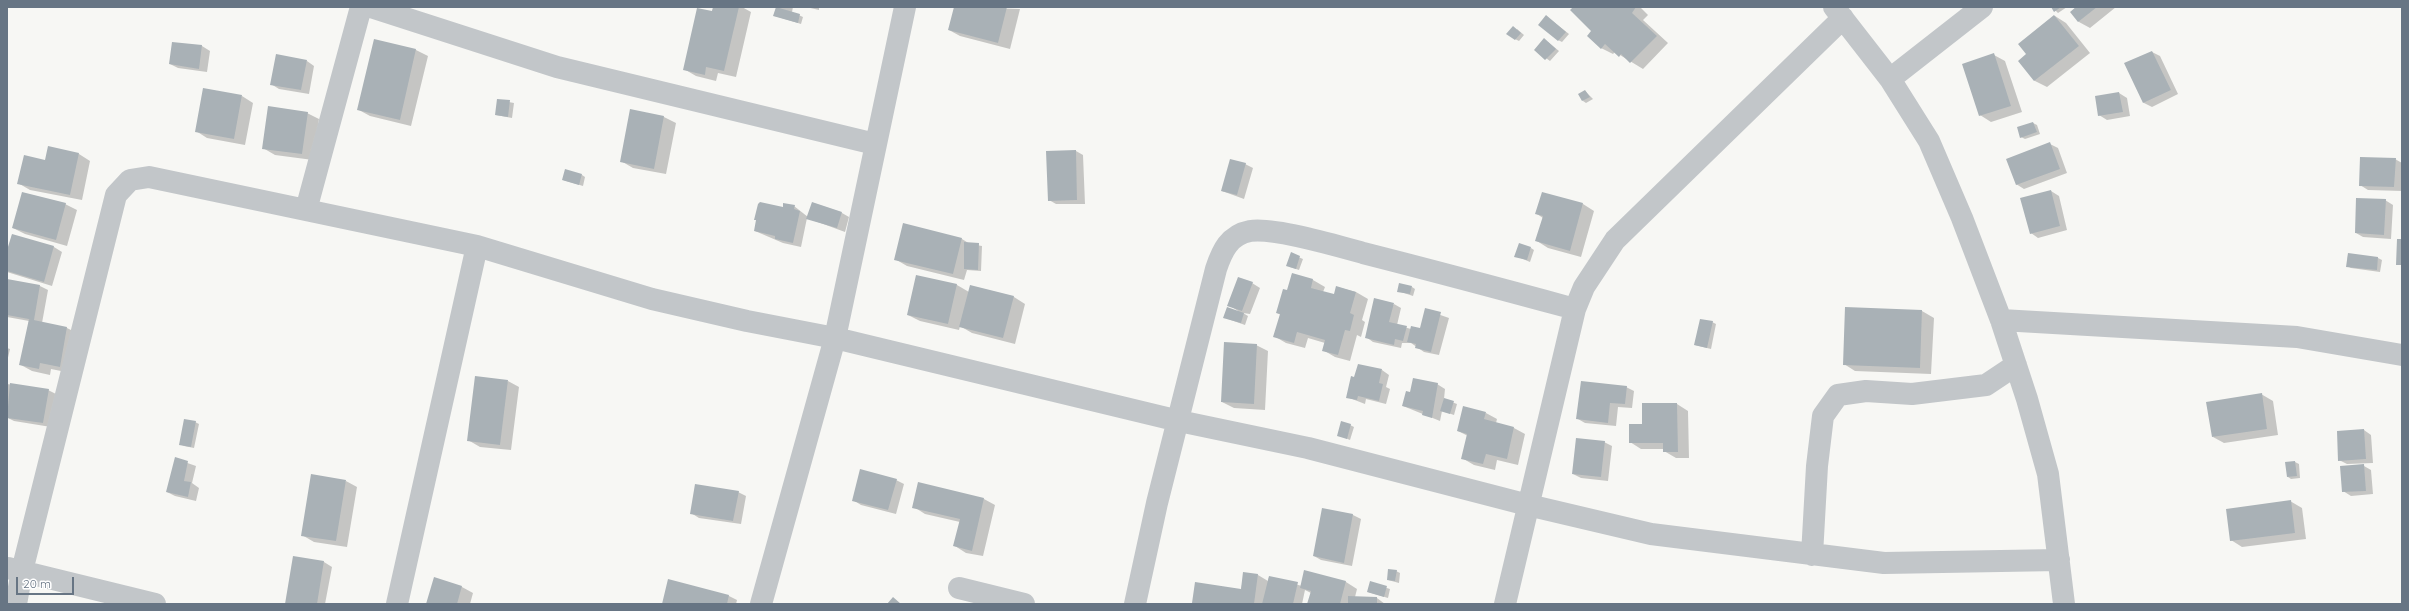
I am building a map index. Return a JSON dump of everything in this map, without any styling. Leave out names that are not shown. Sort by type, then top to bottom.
[{"type":"street","points":[[306,210],[362,7]]},
{"type":"street","points":[[371,7],[557,67],[875,144]]},
{"type":"street","points":[[761,604],[835,338],[905,7]]},
{"type":"street","points":[[1890,79],[1982,7]]},
{"type":"street","points":[[1505,604],[1575,309],[1584,287],[1615,240],[1838,12],[1890,79],[1929,141],[2000,320],[2016,364],[2048,474],[2064,604]]},
{"type":"street","points":[[16,604],[14,569],[116,194],[130,180],[149,176],[477,246],[652,299],[747,321],[835,338],[1178,421],[1308,448],[1528,505],[1651,534],[1884,564],[2059,560]]},
{"type":"street","points":[[1135,604],[1178,421],[1222,250],[1236,236],[1251,231],[1274,233],[1328,243],[1575,309]]},
{"type":"street","points":[[397,604],[477,246]]},
{"type":"street","points":[[2000,320],[2297,337],[2402,355]]},
{"type":"street","points":[[1812,555],[1817,466],[1823,416],[1838,395],[1866,391],[1912,394],[1986,385],[2016,364]]},
{"type":"street","points":[[14,569],[155,604]]},
{"type":"street","points":[[958,588],[1024,604]]},
{"type":"building","points":[[713,7],[739,7],[724,71],[706,67],[705,75],[683,70],[697,8],[712,11]]},
{"type":"building","points":[[776,7],[800,14],[798,23],[773,16]]},
{"type":"building","points":[[954,7],[1007,7],[998,43],[948,30]]},
{"type":"building","points":[[1573,7],[1636,7],[1632,13],[1657,36],[1630,63],[1621,54],[1619,57],[1605,44],[1601,49],[1587,36],[1591,31],[1570,10]]},
{"type":"building","points":[[2051,7],[2061,7],[2054,12]]},
{"type":"building","points":[[2076,7],[2097,7],[2078,22],[2070,12]]},
{"type":"building","points":[[1546,15],[1566,32],[1558,41],[1538,25]]},
{"type":"building","points":[[2054,15],[2079,46],[2034,81],[2018,61],[2026,54],[2018,44]]},
{"type":"building","points":[[1513,26],[1521,33],[1515,40],[1506,34]]},
{"type":"building","points":[[1544,38],[1556,49],[1545,60],[1534,50]]},
{"type":"building","points":[[374,39],[416,49],[400,120],[357,110]]},
{"type":"building","points":[[172,42],[202,45],[199,69],[169,64]]},
{"type":"building","points":[[2152,51],[2171,90],[2143,103],[2124,63]]},
{"type":"building","points":[[1994,53],[2011,106],[1979,116],[1962,64]]},
{"type":"building","points":[[276,54],[307,60],[301,90],[270,85]]},
{"type":"building","points":[[203,88],[242,95],[234,139],[195,132]]},
{"type":"building","points":[[1585,90],[1590,97],[1582,101],[1578,94]]},
{"type":"building","points":[[2119,92],[2123,112],[2098,116],[2095,96]]},
{"type":"building","points":[[497,99],[510,100],[508,117],[495,115]]},
{"type":"building","points":[[268,106],[308,112],[302,154],[262,149]]},
{"type":"building","points":[[630,109],[664,116],[654,169],[620,162]]},
{"type":"building","points":[[2033,122],[2037,132],[2020,138],[2017,127]]},
{"type":"building","points":[[2050,142],[2060,169],[2016,185],[2006,159]]},
{"type":"building","points":[[48,146],[79,153],[70,195],[17,184],[24,155],[45,160]]},
{"type":"building","points":[[1076,150],[1077,200],[1048,201],[1046,151]]},
{"type":"building","points":[[2360,157],[2396,158],[2394,187],[2359,186]]},
{"type":"building","points":[[1230,159],[1246,163],[1237,195],[1221,191]]},
{"type":"building","points":[[565,169],[582,174],[579,185],[562,180]]},
{"type":"building","points":[[2051,190],[2060,226],[2030,234],[2020,198]]},
{"type":"building","points":[[22,192],[66,203],[56,240],[12,228]]},
{"type":"building","points":[[1542,192],[1583,203],[1570,251],[1535,241],[1543,216],[1535,214]]},
{"type":"building","points":[[2356,198],[2386,199],[2384,235],[2355,233]]},
{"type":"building","points":[[760,202],[783,207],[783,203],[795,205],[794,209],[800,211],[793,243],[775,239],[775,236],[754,231],[756,220],[754,220],[758,204]]},
{"type":"building","points":[[812,202],[842,212],[837,228],[806,219]]},
{"type":"building","points":[[903,223],[962,238],[953,274],[894,260]]},
{"type":"building","points":[[12,234],[54,246],[44,282],[7,271],[7,250]]},
{"type":"building","points":[[2397,239],[2402,239],[2402,265],[2396,265]]},
{"type":"building","points":[[964,242],[979,243],[978,270],[964,269]]},
{"type":"building","points":[[1519,243],[1531,247],[1527,260],[1514,257]]},
{"type":"building","points":[[1291,252],[1300,256],[1296,269],[1286,266]]},
{"type":"building","points":[[2348,253],[2378,257],[2377,270],[2346,267]]},
{"type":"building","points":[[1292,273],[1313,279],[1311,288],[1334,294],[1336,286],[1356,292],[1350,313],[1354,315],[1350,331],[1345,330],[1338,355],[1322,351],[1325,340],[1297,332],[1294,343],[1273,337],[1280,314],[1276,313],[1283,289],[1287,290]]},
{"type":"building","points":[[916,275],[957,284],[948,324],[907,315]]},
{"type":"building","points":[[1238,277],[1253,282],[1242,311],[1227,306]]},
{"type":"building","points":[[7,279],[40,285],[34,320],[7,315]]},
{"type":"building","points":[[1399,283],[1412,286],[1410,294],[1397,292]]},
{"type":"building","points":[[970,285],[1014,296],[1003,338],[959,327]]},
{"type":"building","points":[[1374,298],[1394,303],[1389,322],[1407,326],[1403,341],[1395,339],[1394,345],[1365,338]]},
{"type":"building","points":[[1227,307],[1244,313],[1241,323],[1223,318]]},
{"type":"building","points":[[1845,307],[1922,310],[1920,368],[1843,365]]},
{"type":"building","points":[[1425,308],[1441,312],[1431,352],[1415,348],[1416,344],[1407,342],[1411,326],[1420,328]]},
{"type":"building","points":[[29,319],[67,327],[60,367],[40,363],[39,369],[19,365]]},
{"type":"building","points":[[1700,319],[1713,321],[1707,348],[1694,345]]},
{"type":"building","points":[[1224,342],[1257,344],[1254,404],[1221,402]]},
{"type":"building","points":[[1358,364],[1382,369],[1379,383],[1383,384],[1379,401],[1358,396],[1357,400],[1346,398],[1351,376],[1354,377]]},
{"type":"building","points":[[475,376],[508,380],[500,445],[467,441]]},
{"type":"building","points":[[1413,378],[1438,383],[1432,418],[1422,415],[1423,411],[1402,406],[1406,391],[1410,392]]},
{"type":"building","points":[[1581,381],[1627,386],[1625,404],[1610,403],[1608,423],[1576,419]]},
{"type":"building","points":[[10,383],[49,389],[43,423],[7,418]]},
{"type":"building","points":[[2262,393],[2267,429],[2212,437],[2206,402]]},
{"type":"building","points":[[1444,398],[1454,401],[1450,414],[1440,411]]},
{"type":"building","points":[[1642,403],[1677,403],[1678,452],[1663,452],[1663,443],[1629,443],[1629,424],[1642,424]]},
{"type":"building","points":[[1463,406],[1486,412],[1484,419],[1514,427],[1507,459],[1486,454],[1483,464],[1461,459],[1467,434],[1457,431]]},
{"type":"building","points":[[184,419],[196,421],[191,447],[179,445]]},
{"type":"building","points":[[1341,421],[1351,424],[1347,439],[1337,436]]},
{"type":"building","points":[[2364,429],[2366,459],[2338,461],[2337,431]]},
{"type":"building","points":[[1576,438],[1605,441],[1601,477],[1572,474]]},
{"type":"building","points":[[175,457],[188,461],[184,481],[191,482],[188,497],[166,492]]},
{"type":"building","points":[[2295,461],[2297,476],[2287,477],[2285,462]]},
{"type":"building","points":[[2364,464],[2366,491],[2342,492],[2340,466]]},
{"type":"building","points":[[860,469],[897,479],[888,510],[852,501]]},
{"type":"building","points":[[311,474],[346,480],[336,541],[301,536]]},
{"type":"building","points":[[918,482],[984,498],[972,551],[953,546],[960,519],[912,508]]},
{"type":"building","points":[[695,484],[739,491],[733,521],[690,514]]},
{"type":"building","points":[[2291,500],[2295,533],[2230,541],[2226,509]]},
{"type":"building","points":[[1322,508],[1353,514],[1344,563],[1313,556]]},
{"type":"building","points":[[293,556],[324,561],[317,604],[285,604]]},
{"type":"building","points":[[1388,569],[1397,570],[1395,581],[1387,580]]},
{"type":"building","points":[[1304,570],[1346,581],[1340,604],[1307,604],[1311,591],[1300,588]]},
{"type":"building","points":[[1243,572],[1258,574],[1254,604],[1192,603],[1195,582],[1241,589]]},
{"type":"building","points":[[1269,576],[1298,582],[1293,604],[1262,604]]},
{"type":"building","points":[[434,577],[462,586],[457,604],[426,604]]},
{"type":"building","points":[[668,579],[729,595],[727,604],[662,604]]},
{"type":"building","points":[[1370,581],[1387,586],[1384,597],[1367,592]]},
{"type":"building","points":[[1348,596],[1377,597],[1377,604],[1348,604]]},
{"type":"building","points":[[893,597],[901,604],[887,604]]}]
